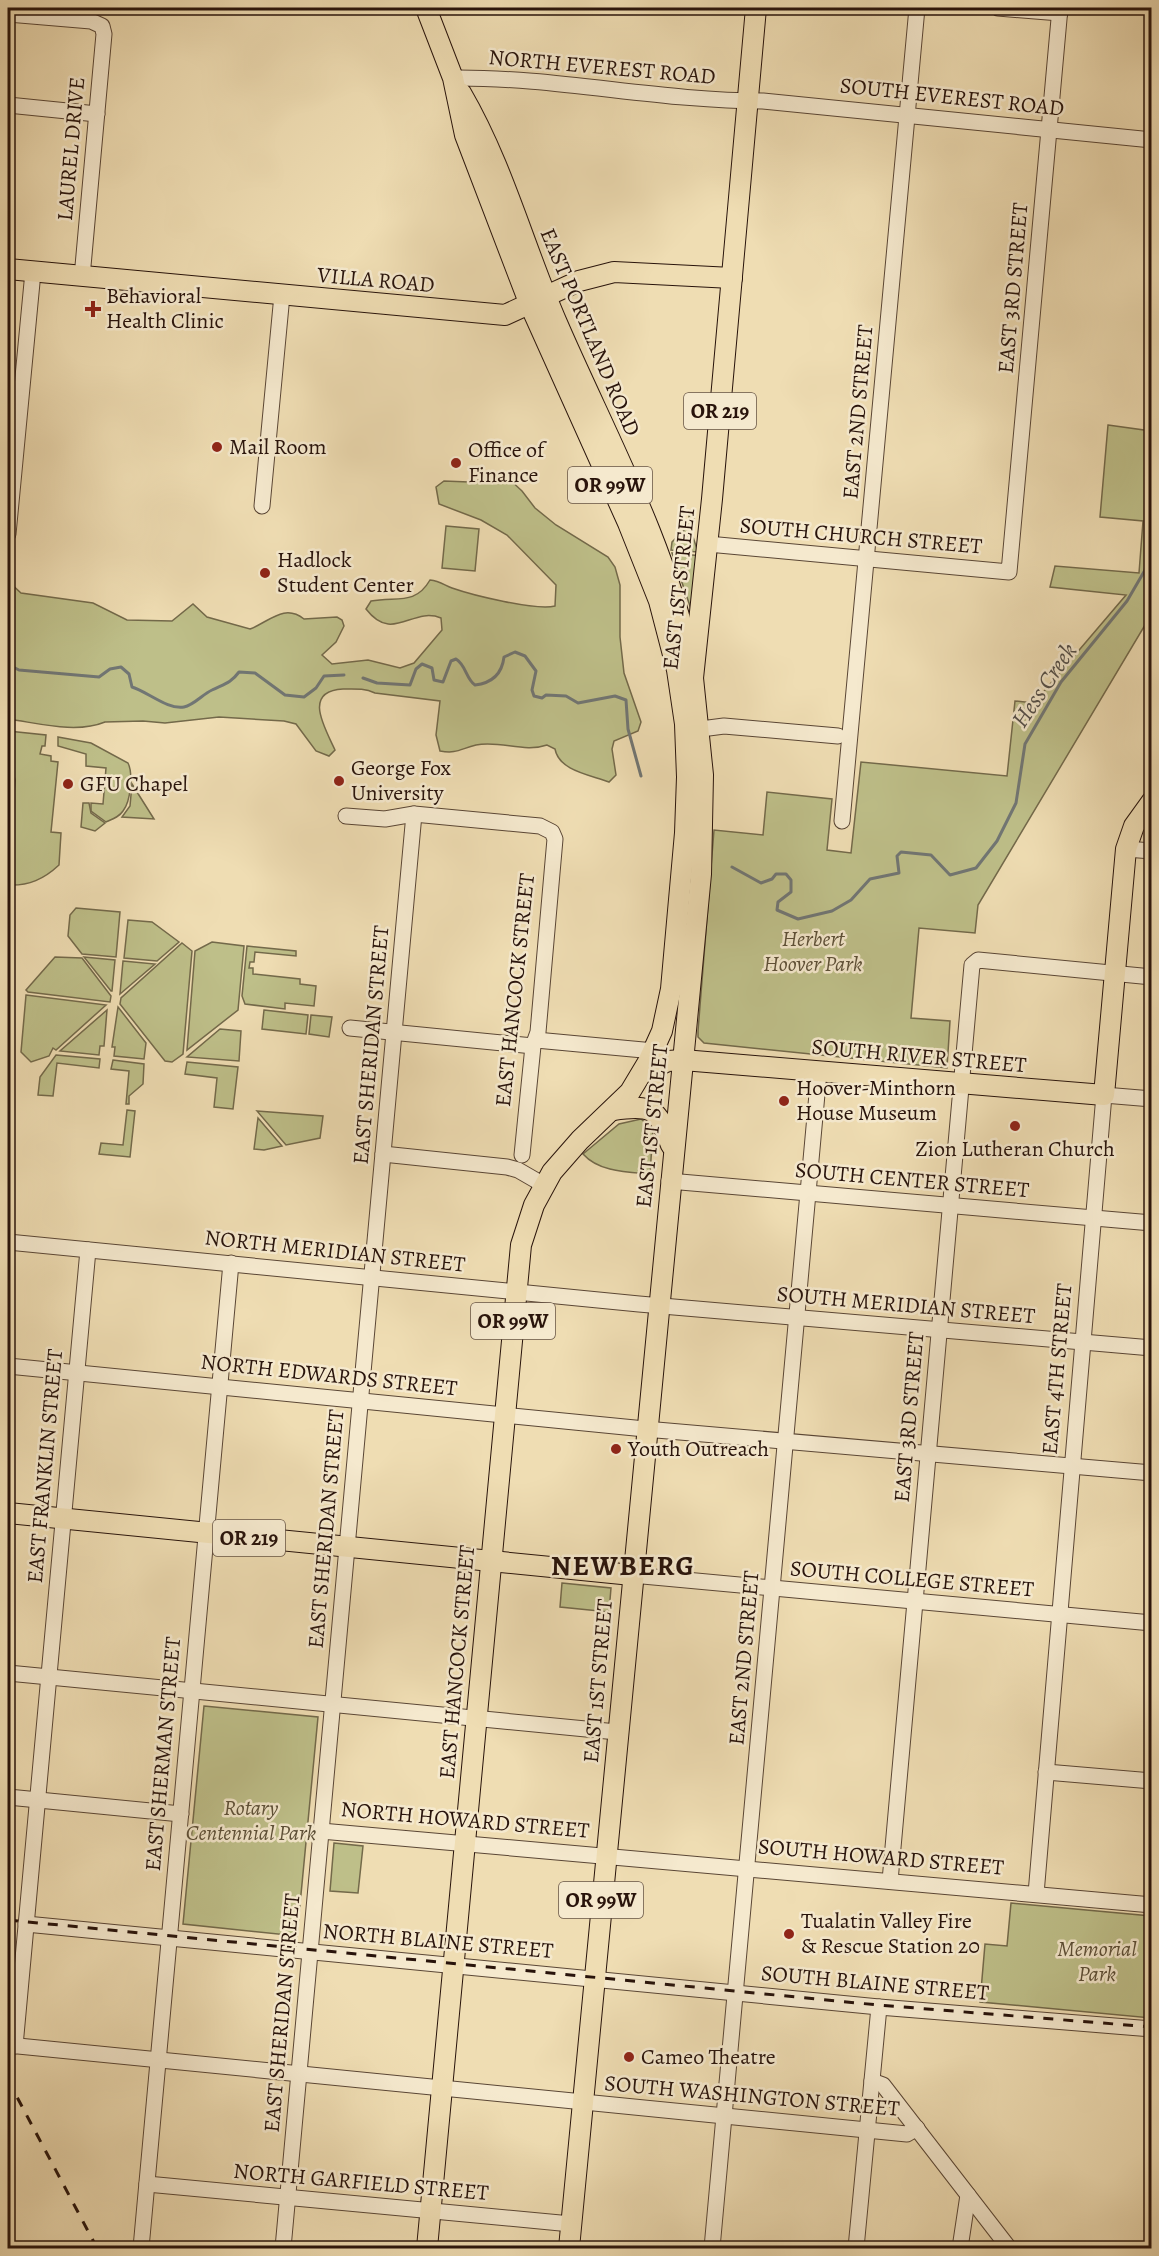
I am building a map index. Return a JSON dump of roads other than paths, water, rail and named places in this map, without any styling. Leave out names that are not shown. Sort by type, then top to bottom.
[{"type":"main road","name":"EAST PORTLAND ROAD","points":[[426,8],[453,78],[482,129],[538,301],[654,541],[675,600],[685,674]]},
{"type":"main road","name":"EAST 1ST STREET","points":[[613,1110],[642,1073],[654,1051],[668,1012],[671,989],[687,798],[685,674],[708,544],[756,8]]},
{"type":"main road","name":"VILLA ROAD","points":[[8,269],[505,315],[579,281],[614,272],[732,279]]},
{"type":"main road","name":"EAST 1ST STREET","points":[[568,2248],[702,845],[701,729],[685,674]]},
{"type":"main road","name":"EAST 4TH STREET","points":[[1104,1095],[1126,849],[1134,826],[1152,801]]},
{"type":"main road","points":[[671,989],[676,1024],[676,1044],[683,1060]]},
{"type":"main road","name":"SOUTH RIVER STREET","points":[[642,1073],[668,1061],[683,1060],[1104,1095]]},
{"type":"main road","points":[[613,1110],[638,1106],[652,1109],[662,1120],[672,1150]]},
{"type":"main road","name":"EAST HANCOCK STREET","points":[[427,2248],[515,1292],[524,1233],[544,1185],[580,1140],[613,1110]]},
{"type":"main road","name":"OR 219","points":[[8,1514],[632,1575]]},
{"type":"street","name":"EAST 2ND STREET","points":[[842,821],[917,8]]},
{"type":"street","points":[[999,8],[1060,10]]},
{"type":"street","name":"EAST 3RD STREET","points":[[1009,572],[1060,10]]},
{"type":"street","name":"LAUREL DRIVE","points":[[8,14],[91,21],[102,27],[105,34],[82,277]]},
{"type":"street","name":"NORTH EVEREST ROAD","points":[[453,78],[480,78],[712,100],[748,101]]},
{"type":"street","name":"SOUTH EVEREST ROAD","points":[[748,101],[1152,140]]},
{"type":"street","points":[[8,105],[97,114]]},
{"type":"street","points":[[8,534],[33,272]]},
{"type":"street","points":[[262,506],[282,296]]},
{"type":"street","name":"SOUTH CHURCH STREET","points":[[708,544],[1009,572]]},
{"type":"street","points":[[701,729],[724,726],[838,736]]},
{"type":"street","points":[[346,816],[384,819],[414,814]]},
{"type":"street","name":"EAST HANCOCK STREET","points":[[414,814],[540,826],[552,832],[555,839],[522,1155]]},
{"type":"street","name":"EAST SHERIDAN STREET","points":[[283,2248],[414,814]]},
{"type":"street","points":[[1126,849],[1152,851]]},
{"type":"street","name":"EAST 3RD STREET","points":[[890,1881],[972,965],[978,960],[1114,974]]},
{"type":"street","points":[[1114,974],[1152,977]]},
{"type":"street","points":[[350,1028],[654,1051]]},
{"type":"street","name":"EAST 2ND STREET","points":[[712,2248],[774,1589],[819,1072]]},
{"type":"street","name":"SOUTH RIVER STREET","points":[[1104,1095],[1152,1099]]},
{"type":"street","name":"EAST 4TH STREET","points":[[1036,1894],[1104,1095]]},
{"type":"street","points":[[383,1154],[507,1167],[518,1170],[544,1185]]},
{"type":"street","name":"SOUTH CENTER STREET","points":[[669,1181],[1152,1223]]},
{"type":"street","name":"NORTH MERIDIAN STREET","points":[[8,1242],[657,1306]]},
{"type":"street","name":"EAST FRANKLIN STREET","points":[[11,2045],[26,1924],[88,1250]]},
{"type":"street","name":"EAST SHERMAN STREET","points":[[141,2248],[231,1263]]},
{"type":"street","name":"SOUTH MERIDIAN STREET","points":[[657,1306],[1152,1348]]},
{"type":"street","name":"NORTH EDWARDS STREET","points":[[8,1366],[645,1429],[1152,1473]]},
{"type":"street","name":"SOUTH COLLEGE STREET","points":[[632,1575],[1152,1623]]},
{"type":"street","points":[[8,1673],[617,1732]]},
{"type":"street","points":[[1046,1772],[1152,1781]]},
{"type":"street","points":[[8,1797],[181,1814]]},
{"type":"street","name":"NORTH HOWARD STREET","points":[[321,1831],[605,1855]]},
{"type":"street","name":"SOUTH HOWARD STREET","points":[[605,1855],[1152,1905]]},
{"type":"street","name":"NORTH BLAINE STREET","points":[[26,1924],[594,1979]]},
{"type":"street","name":"SOUTH BLAINE STREET","points":[[594,1979],[879,2007],[1152,2029]]},
{"type":"street","points":[[856,2248],[879,2007]]},
{"type":"street","name":"SOUTH WASHINGTON STREET","points":[[11,2045],[907,2134],[917,2128]]},
{"type":"street","points":[[872,2081],[883,2085],[1009,2248]]},
{"type":"street","name":"NORTH GARFIELD STREET","points":[[147,2184],[571,2224]]},
{"type":"street","points":[[960,2248],[968,2195]]},
{"type":"waterway","name":"Hess Creek","points":[[732,867],[761,883],[772,879],[776,874],[786,874],[791,880],[791,892],[778,902],[777,910],[798,919],[832,911],[851,900],[870,879],[899,873],[897,856],[901,852],[931,855],[950,875],[976,868],[997,841],[1016,803],[1025,744],[1061,682],[1127,601],[1145,570],[1152,538]]},
{"type":"waterway","name":"Hess Creek","points":[[363,678],[377,683],[410,685],[416,669],[422,664],[432,668],[434,680],[443,682],[451,661],[456,659],[475,685],[495,677],[504,657],[515,652],[525,656],[536,671],[532,690],[534,696],[542,698],[546,695],[566,696],[578,703],[615,696],[626,700],[628,729],[641,776]]},
{"type":"waterway","name":"Hess Creek","points":[[8,655],[11,666],[19,670],[99,677],[110,669],[121,667],[129,674],[132,687],[171,706],[178,707],[191,704],[230,681],[239,672],[255,673],[285,695],[304,697],[316,688],[324,676],[344,675]]},
{"type":"railway","points":[[8,1920],[878,2005],[1152,2027]]},
{"type":"railway","points":[[8,2080],[97,2248]]},
{"type":"place","name":"Behavioral Health Clinic","points":[[93,309]]},
{"type":"place","name":"Mail Room","points":[[217,447]]},
{"type":"place","name":"Office of Finance","points":[[456,463]]},
{"type":"place","name":"Hadlock Student Center","points":[[265,573]]},
{"type":"place","name":"George Fox University","points":[[339,781]]},
{"type":"place","name":"GFU Chapel","points":[[68,784]]},
{"type":"place","name":"Hoover-Minthorn House Museum","points":[[784,1101]]},
{"type":"place","name":"Zion Lutheran Church","points":[[1015,1126]]},
{"type":"place","name":"Youth Outreach","points":[[616,1449]]},
{"type":"place","name":"Tualatin Valley Fire & Rescue Station 20","points":[[789,1934]]},
{"type":"place","name":"Cameo Theatre","points":[[629,2057]]},
{"type":"district","name":"NEWBERG","points":[[623,1566]]},
{"type":"park label","name":"Herbert Hoover Park","points":[[813,952]]},
{"type":"park label","name":"Rotary Centennial Park","points":[[251,1820]]},
{"type":"park label","name":"Memorial Park","points":[[1097,1962]]}]
